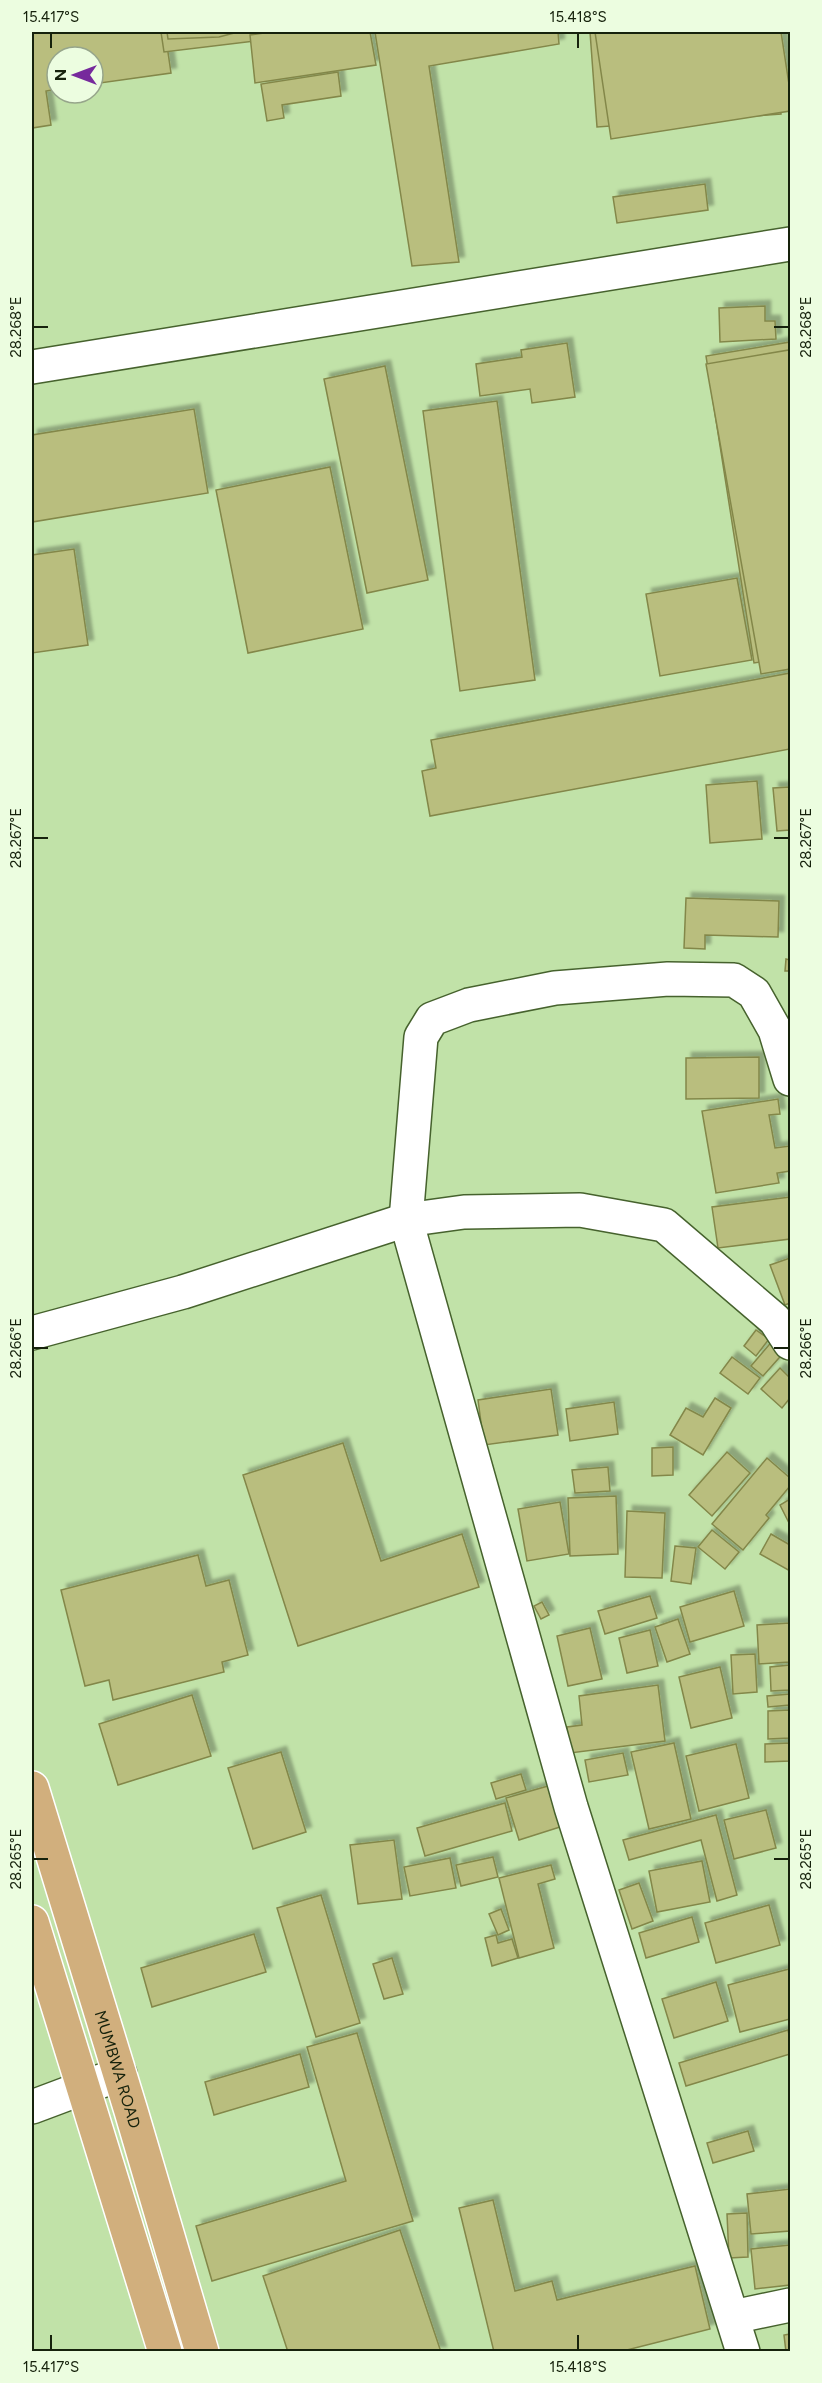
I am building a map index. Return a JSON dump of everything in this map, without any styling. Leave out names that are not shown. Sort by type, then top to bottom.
[{"type":"main road","name":"MUMBWA ROAD","points":[[32,1788],[120,2073],[202,2352]]},
{"type":"main road","points":[[32,1922],[165,2352]]},
{"type":"street","points":[[32,367],[790,244]]},
{"type":"street","points":[[743,2352],[571,1808],[406,1220],[421,1037],[432,1018],[469,1005],[555,988],[668,979],[734,980],[753,993],[770,1021],[790,1079]]},
{"type":"street","points":[[32,1333],[183,1292],[406,1220],[464,1212],[580,1210],[664,1225],[775,1320],[790,1343]]},
{"type":"street","points":[[32,2107],[120,2073]]},
{"type":"street","points":[[733,2317],[790,2305]]},
{"type":"building","points":[[32,32],[165,32],[171,73],[105,82],[105,45],[45,45],[45,105],[48,105],[51,125],[32,128]]},
{"type":"building","points":[[161,32],[331,32],[164,52]]},
{"type":"building","points":[[167,32],[238,32],[219,37],[168,39]]},
{"type":"building","points":[[271,32],[370,32],[376,65],[255,83],[250,35]]},
{"type":"building","points":[[375,32],[558,32],[559,44],[429,66],[459,262],[412,266]]},
{"type":"building","points":[[590,32],[775,32],[781,114],[597,127]]},
{"type":"building","points":[[595,32],[781,32],[790,91],[790,111],[611,139]]},
{"type":"building","points":[[338,72],[341,96],[282,105],[284,118],[267,121],[261,84]]},
{"type":"building","points":[[705,184],[708,210],[617,223],[613,197]]},
{"type":"building","points":[[765,306],[765,321],[775,321],[776,339],[720,342],[719,308]]},
{"type":"building","points":[[790,342],[790,657],[754,663],[706,356]]},
{"type":"building","points":[[567,343],[575,397],[532,403],[530,389],[480,396],[476,364],[522,357],[521,350]]},
{"type":"building","points":[[789,350],[790,669],[761,674],[706,364]]},
{"type":"building","points":[[385,366],[428,580],[367,593],[324,379]]},
{"type":"building","points":[[497,401],[535,680],[460,691],[423,411]]},
{"type":"building","points":[[194,409],[208,493],[32,522],[32,435]]},
{"type":"building","points":[[330,467],[363,629],[248,653],[216,490]]},
{"type":"building","points":[[74,549],[88,645],[32,653],[32,555]]},
{"type":"building","points":[[737,578],[752,660],[660,676],[646,594]]},
{"type":"building","points":[[790,673],[790,749],[430,816],[422,771],[436,768],[431,740]]},
{"type":"building","points":[[757,781],[762,839],[710,843],[706,785]]},
{"type":"building","points":[[790,787],[790,830],[777,831],[773,788]]},
{"type":"building","points":[[686,898],[779,901],[778,937],[705,935],[705,949],[684,948]]},
{"type":"building","points":[[786,959],[790,960],[790,971],[785,971]]},
{"type":"building","points":[[759,1057],[759,1098],[686,1099],[686,1058]]},
{"type":"building","points":[[778,1099],[780,1114],[769,1115],[775,1148],[790,1146],[790,1171],[777,1173],[779,1183],[716,1193],[702,1111]]},
{"type":"building","points":[[790,1197],[790,1239],[718,1248],[712,1207]]},
{"type":"building","points":[[790,1258],[790,1303],[785,1305],[770,1265]]},
{"type":"building","points":[[756,1330],[769,1339],[756,1356],[744,1346]]},
{"type":"building","points":[[774,1339],[786,1350],[763,1376],[751,1366]]},
{"type":"building","points":[[732,1357],[760,1378],[748,1394],[720,1373]]},
{"type":"building","points":[[780,1368],[790,1378],[790,1398],[782,1408],[761,1389]]},
{"type":"building","points":[[551,1389],[558,1435],[484,1445],[478,1400]]},
{"type":"building","points":[[715,1398],[731,1408],[703,1455],[670,1435],[686,1408],[703,1417]]},
{"type":"building","points":[[614,1402],[618,1434],[570,1441],[566,1409]]},
{"type":"building","points":[[343,1443],[381,1561],[462,1534],[479,1587],[298,1646],[243,1475]]},
{"type":"building","points":[[673,1447],[673,1475],[652,1476],[652,1448]]},
{"type":"building","points":[[727,1452],[750,1473],[712,1516],[689,1495]]},
{"type":"building","points":[[767,1458],[790,1478],[790,1486],[766,1515],[769,1518],[743,1550],[712,1524]]},
{"type":"building","points":[[608,1467],[610,1491],[575,1493],[572,1470]]},
{"type":"building","points":[[616,1496],[618,1554],[570,1556],[568,1498]]},
{"type":"building","points":[[790,1499],[790,1525],[780,1505]]},
{"type":"building","points":[[560,1502],[569,1554],[527,1561],[518,1509]]},
{"type":"building","points":[[627,1511],[665,1513],[662,1578],[625,1577]]},
{"type":"building","points":[[712,1530],[739,1552],[725,1569],[698,1547]]},
{"type":"building","points":[[771,1534],[790,1545],[790,1571],[760,1554]]},
{"type":"building","points":[[675,1546],[696,1548],[691,1584],[671,1581]]},
{"type":"building","points":[[198,1555],[206,1586],[229,1580],[248,1655],[222,1662],[224,1672],[113,1700],[109,1680],[85,1686],[61,1590]]},
{"type":"building","points":[[734,1591],[744,1626],[690,1642],[680,1607]]},
{"type":"building","points":[[650,1596],[657,1618],[605,1634],[598,1611]]},
{"type":"building","points":[[542,1602],[549,1615],[541,1619],[534,1606]]},
{"type":"building","points":[[678,1619],[690,1654],[667,1662],[655,1627]]},
{"type":"building","points":[[790,1623],[790,1662],[759,1664],[757,1625]]},
{"type":"building","points":[[590,1628],[602,1679],[568,1686],[557,1636]]},
{"type":"building","points":[[650,1630],[658,1666],[627,1673],[619,1638]]},
{"type":"building","points":[[755,1654],[757,1692],[733,1694],[731,1655]]},
{"type":"building","points":[[790,1665],[790,1690],[771,1691],[770,1667]]},
{"type":"building","points":[[720,1667],[732,1718],[691,1728],[679,1677]]},
{"type":"building","points":[[658,1685],[665,1741],[570,1753],[567,1727],[582,1725],[579,1696]]},
{"type":"building","points":[[790,1694],[790,1705],[768,1707],[767,1696]]},
{"type":"building","points":[[192,1695],[211,1756],[118,1785],[99,1724]]},
{"type":"building","points":[[790,1710],[790,1738],[768,1739],[768,1711]]},
{"type":"building","points":[[674,1743],[691,1819],[649,1829],[631,1752]]},
{"type":"building","points":[[790,1743],[790,1761],[765,1762],[765,1744]]},
{"type":"building","points":[[736,1744],[749,1798],[699,1811],[686,1756]]},
{"type":"building","points":[[281,1752],[306,1832],[253,1849],[228,1768]]},
{"type":"building","points":[[623,1753],[628,1775],[589,1782],[585,1760]]},
{"type":"building","points":[[521,1774],[526,1790],[496,1799],[491,1783]]},
{"type":"building","points":[[548,1786],[560,1827],[519,1840],[506,1798]]},
{"type":"building","points":[[505,1803],[512,1831],[425,1856],[417,1828]]},
{"type":"building","points":[[766,1810],[776,1848],[734,1859],[724,1820]]},
{"type":"building","points":[[716,1815],[737,1895],[717,1901],[701,1840],[629,1860],[623,1840]]},
{"type":"building","points":[[394,1840],[402,1899],[358,1904],[350,1845]]},
{"type":"building","points":[[493,1857],[498,1877],[461,1886],[456,1865]]},
{"type":"building","points":[[450,1858],[456,1888],[410,1896],[404,1867]]},
{"type":"building","points":[[702,1861],[710,1902],[657,1912],[649,1871]]},
{"type":"building","points":[[551,1865],[555,1879],[538,1884],[554,1948],[519,1958],[499,1878]]},
{"type":"building","points":[[639,1883],[653,1921],[632,1929],[619,1890]]},
{"type":"building","points":[[321,1895],[360,2023],[316,2037],[277,1908]]},
{"type":"building","points":[[769,1905],[780,1945],[716,1963],[705,1923]]},
{"type":"building","points":[[501,1909],[509,1930],[498,1935],[489,1914]]},
{"type":"building","points":[[692,1917],[699,1942],[646,1958],[639,1933]]},
{"type":"building","points":[[254,1934],[266,1972],[152,2007],[141,1968]]},
{"type":"building","points":[[496,1935],[498,1943],[512,1939],[518,1958],[492,1966],[485,1938]]},
{"type":"building","points":[[392,1958],[403,1994],[384,1999],[373,1964]]},
{"type":"building","points":[[789,1969],[790,2019],[740,2032],[728,1985]]},
{"type":"building","points":[[716,1982],[728,2021],[674,2038],[662,1999]]},
{"type":"building","points":[[788,2030],[790,2054],[686,2086],[679,2063]]},
{"type":"building","points":[[357,2033],[413,2221],[212,2281],[196,2226],[346,2181],[307,2047]]},
{"type":"building","points":[[300,2054],[309,2087],[214,2115],[205,2082]]},
{"type":"building","points":[[748,2131],[754,2151],[713,2163],[707,2143]]},
{"type":"building","points":[[790,2189],[790,2231],[751,2234],[747,2194]]},
{"type":"building","points":[[493,2200],[515,2291],[552,2281],[557,2300],[695,2266],[710,2329],[619,2352],[494,2352],[459,2208]]},
{"type":"building","points":[[747,2213],[748,2257],[729,2258],[727,2214]]},
{"type":"building","points":[[400,2230],[441,2352],[288,2352],[263,2276]]},
{"type":"building","points":[[790,2245],[790,2285],[755,2289],[751,2249]]},
{"type":"building","points":[[790,2334],[790,2352],[786,2352],[784,2335]]}]
